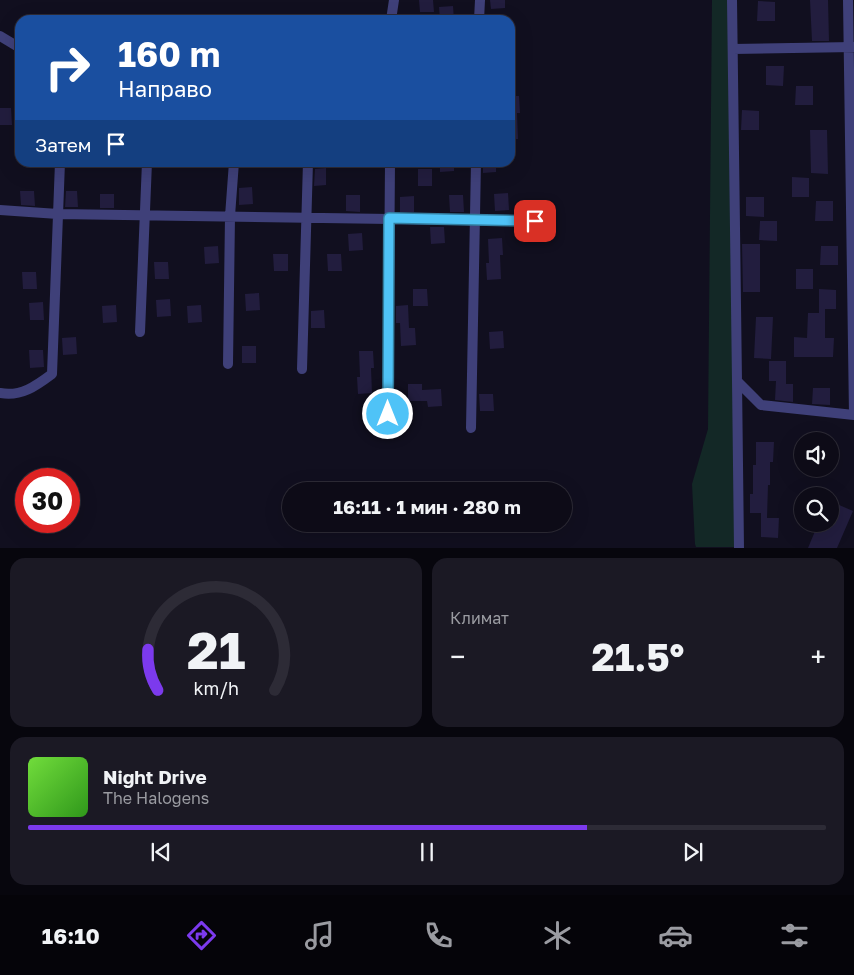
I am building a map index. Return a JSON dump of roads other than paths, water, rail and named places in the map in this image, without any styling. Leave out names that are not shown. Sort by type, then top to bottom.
[{"type":"street","points":[[391,15],[394,0]]},
{"type":"street","points":[[479,15],[480,0]]},
{"type":"street","points":[[732,0],[739,548]]},
{"type":"street","points":[[737,382],[761,405],[854,415],[851,47],[848,0]]},
{"type":"street","points":[[0,36],[15,45]]},
{"type":"street","points":[[733,49],[851,47]]},
{"type":"street","points":[[0,394],[10,396],[31,390],[52,374],[60,167]]},
{"type":"street","points":[[140,332],[147,167]]},
{"type":"street","points":[[228,364],[230,216],[234,167]]},
{"type":"street","points":[[302,369],[308,167]]},
{"type":"street","points":[[388,414],[390,167]]},
{"type":"street","points":[[471,428],[476,167]]},
{"type":"street","points":[[0,210],[58,214],[535,221]]}]
